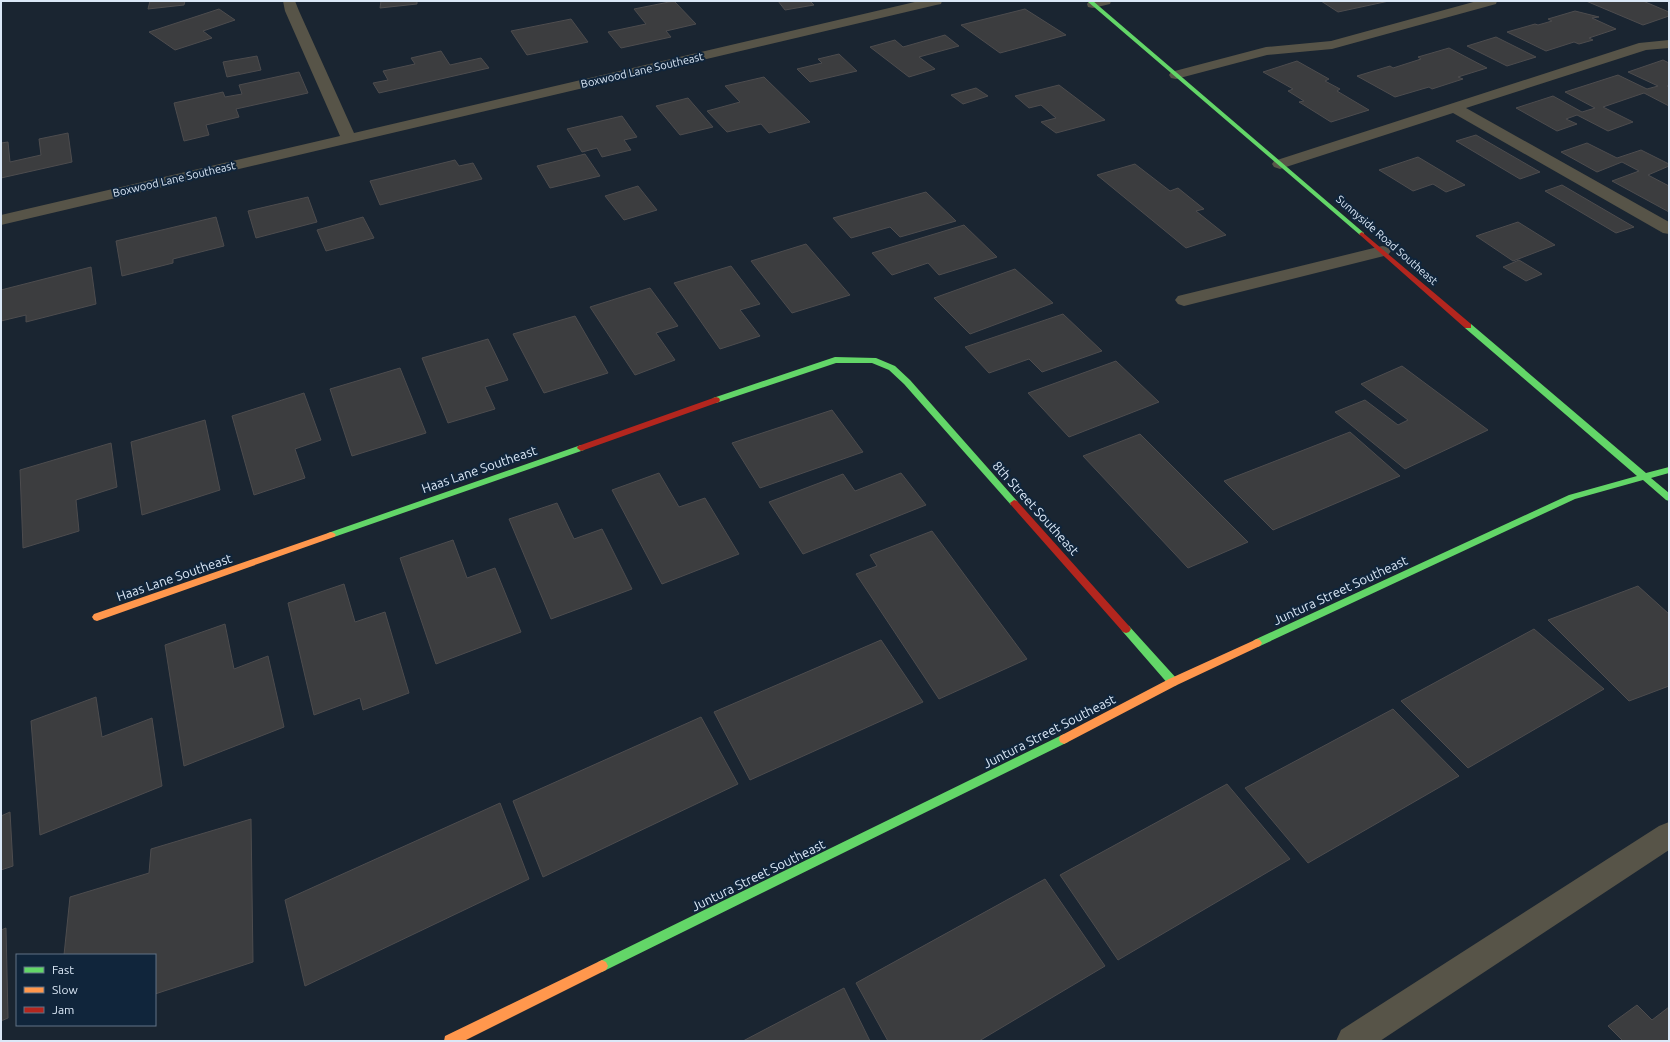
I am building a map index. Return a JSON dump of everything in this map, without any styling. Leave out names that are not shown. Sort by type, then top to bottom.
[{"type":"street","points":[[290,1],[292,11],[348,138]]},
{"type":"street","name":"Boxwood Lane Southeast","points":[[1,220],[936,1]]},
{"type":"street","points":[[1176,75],[1266,51],[1332,45],[1490,1]]},
{"type":"street","name":"Sunnyside Road Southeast","points":[[1096,2],[1176,75],[1669,498]]},
{"type":"street","points":[[1280,164],[1644,46],[1669,44]]},
{"type":"street","points":[[1455,108],[1669,229]]},
{"type":"street","points":[[1184,300],[1382,251]]},
{"type":"street","name":"Haas Lane Southeast","points":[[97,617],[799,371],[835,360],[873,360]]},
{"type":"street","name":"8th Street Southeast","points":[[873,360],[892,368],[907,382],[1173,682]]},
{"type":"street","name":"Juntura Street Southeast","points":[[450,1041],[1087,728],[1173,682],[1572,497],[1669,470]]},
{"type":"street","points":[[1352,1041],[1669,835]]},
{"type":"building","points":[[150,1],[185,1],[184,5],[148,9]]},
{"type":"building","points":[[381,1],[417,1],[417,4],[380,8]]},
{"type":"building","points":[[674,1],[696,24],[666,31],[671,37],[621,48],[608,32],[646,24],[634,9]]},
{"type":"building","points":[[778,1],[810,1],[814,5],[785,10]]},
{"type":"building","points":[[1321,1],[1389,1],[1338,12]]},
{"type":"building","points":[[1586,1],[1643,1],[1669,12],[1669,16],[1643,25]]},
{"type":"building","points":[[219,9],[235,20],[203,31],[212,38],[175,50],[149,32]]},
{"type":"building","points":[[1025,9],[1066,35],[1000,53],[961,25]]},
{"type":"building","points":[[1575,11],[1599,17],[1592,18],[1616,29],[1589,38],[1593,40],[1579,44],[1574,42],[1546,51],[1507,32],[1552,21],[1548,19]]},
{"type":"building","points":[[571,19],[588,42],[527,55],[511,31]]},
{"type":"building","points":[[945,35],[959,46],[919,57],[935,69],[909,77],[870,47],[895,40],[903,47]]},
{"type":"building","points":[[1496,37],[1536,57],[1507,66],[1467,46]]},
{"type":"building","points":[[1449,48],[1487,68],[1458,77],[1463,79],[1432,89],[1429,87],[1395,97],[1357,76],[1390,66],[1393,68],[1421,59],[1418,57]]},
{"type":"building","points":[[441,51],[450,65],[481,58],[489,68],[379,93],[373,83],[388,80],[383,71],[415,64],[411,58]]},
{"type":"building","points":[[839,54],[857,71],[810,82],[797,69],[822,63],[818,59]]},
{"type":"building","points":[[257,56],[261,70],[227,77],[223,62]]},
{"type":"building","points":[[1663,60],[1669,63],[1669,85],[1667,86],[1669,87],[1669,106],[1644,93],[1603,107],[1633,122],[1608,131],[1577,115],[1566,119],[1577,124],[1557,131],[1516,108],[1553,96],[1582,112],[1595,108],[1565,92],[1618,75],[1647,89],[1658,86],[1628,72]]},
{"type":"building","points":[[1297,61],[1329,79],[1325,81],[1340,89],[1337,91],[1369,110],[1331,122],[1299,102],[1304,101],[1288,91],[1293,89],[1263,72]]},
{"type":"building","points":[[299,72],[308,93],[236,109],[239,117],[206,125],[209,135],[184,141],[174,103],[223,92],[225,97],[242,94],[239,85]]},
{"type":"building","points":[[764,77],[810,122],[769,133],[761,124],[727,132],[707,111],[740,102],[725,86]]},
{"type":"building","points":[[1059,85],[1105,120],[1056,133],[1041,122],[1056,118],[1041,105],[1029,108],[1015,96]]},
{"type":"building","points":[[976,88],[988,96],[963,104],[951,95]]},
{"type":"building","points":[[688,98],[713,127],[680,135],[656,106]]},
{"type":"building","points":[[622,116],[637,137],[624,140],[631,150],[602,157],[597,148],[582,152],[567,129]]},
{"type":"building","points":[[68,133],[72,162],[1,178],[1,143],[8,142],[10,162],[41,155],[39,139]]},
{"type":"building","points":[[1476,135],[1540,172],[1520,179],[1456,141]]},
{"type":"building","points":[[1587,143],[1617,158],[1641,150],[1669,164],[1669,166],[1648,175],[1669,186],[1669,212],[1612,181],[1639,171],[1622,162],[1597,172],[1561,152]]},
{"type":"building","points":[[585,154],[600,176],[550,188],[537,166]]},
{"type":"building","points":[[1418,157],[1465,185],[1446,192],[1433,184],[1413,191],[1379,170]]},
{"type":"building","points":[[455,160],[459,166],[473,163],[482,179],[380,205],[370,181]]},
{"type":"building","points":[[1135,164],[1170,191],[1178,188],[1204,209],[1196,211],[1226,235],[1186,248],[1097,175]]},
{"type":"building","points":[[1562,185],[1634,227],[1616,233],[1545,191]]},
{"type":"building","points":[[638,186],[657,210],[624,220],[605,196]]},
{"type":"building","points":[[926,192],[956,221],[900,237],[890,227],[851,238],[833,218]]},
{"type":"building","points":[[308,197],[317,222],[256,238],[248,211]]},
{"type":"building","points":[[216,217],[224,246],[173,259],[173,263],[122,276],[116,241]]},
{"type":"building","points":[[363,217],[374,238],[326,251],[317,230]]},
{"type":"building","points":[[1518,222],[1555,245],[1513,261],[1476,236]]},
{"type":"building","points":[[964,225],[997,257],[939,275],[928,263],[892,275],[872,253]]},
{"type":"building","points":[[806,244],[850,295],[792,313],[751,261]]},
{"type":"building","points":[[1519,260],[1542,274],[1526,281],[1503,267]]},
{"type":"building","points":[[731,266],[760,304],[740,310],[760,336],[720,349],[674,283]]},
{"type":"building","points":[[91,267],[96,304],[26,322],[26,315],[1,321],[1,290]]},
{"type":"building","points":[[1015,269],[1053,303],[970,334],[934,298]]},
{"type":"building","points":[[650,288],[678,326],[656,333],[675,360],[635,375],[590,307]]},
{"type":"building","points":[[1063,314],[1102,351],[1042,372],[1029,359],[989,373],[965,347]]},
{"type":"building","points":[[575,316],[608,373],[544,393],[513,334]]},
{"type":"building","points":[[488,339],[508,380],[485,387],[495,409],[448,423],[422,358]]},
{"type":"building","points":[[1116,361],[1159,402],[1069,437],[1028,393]]},
{"type":"building","points":[[1402,366],[1488,430],[1405,469],[1335,412],[1365,400],[1398,425],[1408,420],[1361,384]]},
{"type":"building","points":[[400,368],[426,433],[352,456],[330,389]]},
{"type":"building","points":[[304,393],[321,440],[295,449],[305,478],[254,495],[232,416]]},
{"type":"building","points":[[832,410],[863,452],[760,488],[732,443]]},
{"type":"building","points":[[205,420],[220,490],[142,515],[131,442]]},
{"type":"building","points":[[1350,432],[1400,476],[1273,530],[1224,481]]},
{"type":"building","points":[[1140,434],[1248,542],[1188,568],[1083,456]]},
{"type":"building","points":[[111,443],[117,487],[76,500],[79,531],[23,548],[20,470]]},
{"type":"building","points":[[659,473],[679,507],[705,498],[739,554],[662,584],[612,490]]},
{"type":"building","points":[[901,473],[926,505],[803,554],[769,502],[843,474],[855,491]]},
{"type":"building","points":[[557,503],[574,539],[602,529],[632,589],[551,619],[509,519]]},
{"type":"building","points":[[932,531],[1027,659],[939,699],[856,574],[877,566],[870,555]]},
{"type":"building","points":[[453,540],[467,578],[495,568],[521,632],[436,664],[400,558]]},
{"type":"building","points":[[344,584],[355,622],[385,612],[409,693],[363,710],[360,698],[314,715],[288,603]]},
{"type":"building","points":[[1638,586],[1669,614],[1669,686],[1629,701],[1548,620]]},
{"type":"building","points":[[225,624],[234,669],[268,656],[284,727],[184,766],[165,645]]},
{"type":"building","points":[[1534,629],[1604,689],[1468,768],[1401,701]]},
{"type":"building","points":[[881,640],[923,702],[750,780],[714,712]]},
{"type":"building","points":[[96,697],[102,737],[152,718],[162,786],[40,835],[31,721]]},
{"type":"building","points":[[1393,709],[1459,776],[1308,863],[1245,788]]},
{"type":"building","points":[[701,717],[738,784],[543,877],[513,801]]},
{"type":"building","points":[[1227,784],[1290,859],[1118,960],[1060,875]]},
{"type":"building","points":[[500,803],[529,879],[305,986],[285,900]]},
{"type":"building","points":[[10,812],[13,866],[1,870],[1,816]]},
{"type":"building","points":[[251,819],[253,962],[156,994],[156,954],[64,954],[70,897],[149,873],[151,849]]},
{"type":"building","points":[[1045,879],[1105,966],[979,1041],[888,1041],[856,983]]},
{"type":"building","points":[[6,928],[8,1018],[1,1021],[1,930]]},
{"type":"building","points":[[844,988],[870,1041],[743,1041]]},
{"type":"building","points":[[1637,1005],[1652,1020],[1669,1007],[1669,1041],[1623,1041],[1608,1026]]},
{"type":"traffic: fast","points":[[1090,1],[1362,234]]},
{"type":"traffic: fast","points":[[1468,326],[1669,498]]},
{"type":"traffic: fast","points":[[716,400],[835,360],[873,360],[892,368],[907,382],[1014,503]]},
{"type":"traffic: fast","points":[[331,535],[581,448]]},
{"type":"traffic: fast","points":[[1257,643],[1572,497],[1669,470]]},
{"type":"traffic: fast","points":[[1126,629],[1173,682]]},
{"type":"traffic: fast","points":[[602,966],[1064,739]]},
{"type":"traffic: slow","points":[[97,617],[331,535]]},
{"type":"traffic: slow","points":[[1064,739],[1173,682],[1257,643]]},
{"type":"traffic: slow","points":[[450,1041],[602,966]]},
{"type":"traffic: jam","points":[[1362,234],[1468,326]]},
{"type":"traffic: jam","points":[[581,448],[716,400]]},
{"type":"traffic: jam","points":[[1014,503],[1126,629]]}]
